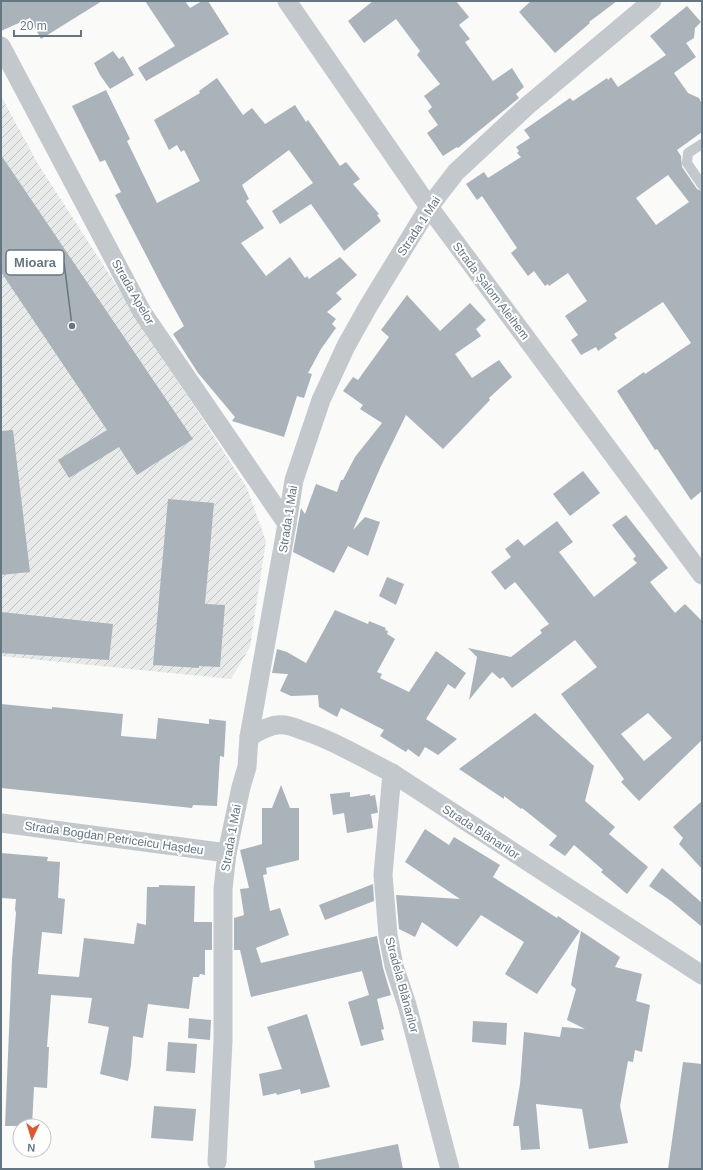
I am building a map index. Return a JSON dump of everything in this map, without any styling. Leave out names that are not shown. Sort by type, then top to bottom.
[{"type":"street","name":"Strada Șalom Aleihem","points":[[287,1],[429,207],[702,575]]},
{"type":"street","name":"Strada 1 Mai","points":[[216,1162],[223,1041],[223,889],[227,853],[241,787],[247,767],[249,737],[294,480],[321,400],[346,346],[369,305],[429,207],[456,172],[527,106],[652,1]]},
{"type":"street","name":"Strada Apelor","points":[[1,46],[142,312],[287,524]]},
{"type":"street","name":"Strada Blănarilor","points":[[249,737],[263,728],[278,725],[292,727],[312,733],[392,773],[702,975]]},
{"type":"street","name":"Stradela Blănarilor","points":[[392,773],[383,875],[388,935],[394,966],[407,1005],[450,1169]]},
{"type":"street","name":"Strada Bogdan Petriceicu Hașdeu","points":[[1,823],[227,853]]},
{"type":"lane","points":[[702,144],[688,153],[687,164],[702,185]]},
{"type":"shaded area","points":[[1,96],[38,164],[247,488],[266,541],[250,647],[231,679],[1,656]]},
{"type":"building","points":[[1,1],[102,1],[41,39],[30,18],[1,31]]},
{"type":"building","points":[[145,1],[185,1],[190,8],[202,1],[208,1],[229,34],[146,81],[138,68],[175,46]]},
{"type":"building","points":[[373,1],[456,1],[469,17],[459,25],[470,39],[465,42],[493,81],[512,68],[524,87],[516,94],[519,98],[458,148],[457,147],[443,156],[427,133],[438,125],[428,111],[432,107],[424,96],[440,84],[417,55],[420,51],[396,19],[364,43],[348,21]]},
{"type":"building","points":[[531,1],[617,1],[589,22],[590,23],[555,53],[519,12]]},
{"type":"building","points":[[687,6],[701,22],[695,28],[694,38],[686,43],[696,57],[674,73],[688,93],[699,98],[702,104],[702,132],[677,150],[681,156],[682,167],[697,189],[702,191],[702,491],[691,500],[657,449],[655,450],[617,391],[644,372],[645,374],[691,343],[663,302],[614,334],[617,338],[598,351],[596,347],[581,355],[571,340],[578,335],[565,316],[587,301],[568,273],[549,286],[548,284],[545,286],[534,271],[528,276],[511,253],[517,248],[482,196],[477,200],[466,184],[484,172],[488,178],[521,157],[517,153],[519,151],[516,147],[530,138],[524,130],[570,98],[573,101],[607,78],[608,80],[611,77],[618,87],[666,55],[650,36]],"holes":[[[668,175],[689,202],[656,225],[636,198]]]},
{"type":"building","points":[[113,51],[119,59],[123,56],[134,75],[110,89],[94,63]]},
{"type":"building","points":[[217,78],[243,115],[252,108],[265,124],[295,105],[306,122],[308,120],[340,166],[346,162],[360,179],[353,184],[379,214],[377,215],[381,221],[344,251],[311,204],[280,224],[272,211],[313,183],[289,150],[242,185],[249,199],[246,201],[264,228],[241,243],[266,276],[290,257],[305,278],[307,276],[309,279],[340,257],[357,275],[336,293],[342,299],[327,312],[336,319],[332,324],[336,328],[321,349],[308,373],[312,374],[304,398],[297,396],[284,437],[232,421],[235,417],[198,373],[173,334],[184,326],[115,195],[121,192],[105,160],[100,162],[72,106],[106,90],[130,139],[127,141],[157,203],[200,181],[184,150],[181,152],[177,145],[169,150],[154,120],[200,93],[199,91]]},
{"type":"building","points":[[1,155],[193,439],[137,475],[119,447],[69,478],[58,460],[107,430],[1,272]]},
{"type":"building","points":[[407,295],[440,331],[470,303],[486,320],[476,329],[481,336],[455,354],[472,378],[499,360],[512,377],[489,398],[490,400],[443,449],[406,415],[381,466],[353,530],[365,517],[380,522],[368,556],[348,546],[334,573],[293,552],[301,508],[305,514],[316,484],[337,492],[341,480],[343,480],[355,457],[382,423],[360,409],[363,405],[343,391],[353,377],[358,380],[389,337],[381,330]]},
{"type":"building","points":[[13,430],[30,572],[1,575],[1,431]]},
{"type":"building","points":[[583,471],[600,493],[570,516],[553,494]]},
{"type":"building","points":[[168,499],[214,503],[205,604],[225,605],[220,667],[199,666],[199,668],[153,665]]},
{"type":"building","points":[[626,515],[668,568],[650,582],[675,613],[685,604],[702,621],[702,740],[639,801],[621,782],[624,779],[561,694],[597,667],[575,640],[512,688],[503,677],[500,679],[492,672],[469,700],[477,657],[468,648],[511,657],[542,633],[540,630],[549,624],[515,582],[505,590],[491,572],[511,557],[505,549],[518,539],[524,546],[557,521],[573,542],[559,552],[594,597],[637,563],[633,559],[636,556],[612,525]],"holes":[[[648,713],[672,738],[644,761],[621,734]]]},
{"type":"building","points":[[387,577],[404,584],[396,605],[379,596]]},
{"type":"building","points":[[335,610],[368,624],[369,621],[386,628],[385,630],[388,631],[387,634],[395,639],[377,672],[382,674],[380,678],[409,692],[436,651],[466,673],[455,689],[448,684],[426,719],[457,739],[438,755],[425,747],[419,757],[408,749],[406,752],[380,736],[384,730],[341,708],[337,717],[319,707],[318,695],[291,696],[280,691],[288,674],[272,673],[277,649],[287,652],[306,663]]},
{"type":"building","points":[[1,612],[113,624],[109,660],[1,653]]},
{"type":"building","points":[[1,704],[123,714],[121,736],[156,739],[158,718],[209,724],[209,719],[226,721],[224,757],[220,756],[217,806],[193,805],[192,808],[1,788]]},
{"type":"building","points":[[535,713],[594,766],[585,801],[615,827],[609,834],[648,867],[627,894],[601,872],[603,870],[574,845],[565,856],[549,845],[557,836],[522,808],[521,809],[504,796],[504,799],[459,769]]},
{"type":"building","points":[[281,785],[290,808],[299,808],[299,860],[266,868],[267,874],[263,875],[270,911],[280,908],[289,935],[256,948],[261,963],[377,936],[383,968],[391,995],[377,999],[384,1029],[381,1030],[384,1040],[361,1046],[348,1002],[369,995],[362,971],[251,997],[240,950],[234,950],[234,918],[244,915],[240,889],[249,888],[240,850],[262,844],[262,808],[272,808]]},
{"type":"building","points":[[350,792],[350,797],[370,794],[370,796],[375,795],[378,812],[371,814],[373,828],[347,833],[344,813],[333,815],[330,794]]},
{"type":"building","points":[[702,801],[702,869],[679,844],[683,838],[673,827]]},
{"type":"building","points":[[425,829],[449,845],[454,837],[500,865],[493,877],[580,931],[537,994],[505,974],[524,942],[481,915],[457,947],[422,922],[415,937],[399,929],[396,895],[460,899],[405,862]]},
{"type":"building","points":[[1,853],[48,857],[47,861],[60,862],[58,898],[65,899],[62,934],[42,932],[38,974],[79,977],[84,938],[134,944],[137,923],[146,925],[147,887],[159,887],[159,885],[195,886],[194,922],[212,922],[212,950],[205,950],[205,975],[200,974],[199,977],[193,977],[189,1009],[148,1004],[143,1038],[133,1036],[131,1065],[128,1081],[100,1074],[109,1027],[88,1023],[92,998],[51,995],[47,1047],[49,1047],[47,1088],[34,1087],[32,1118],[12,1118],[12,1126],[5,1126],[16,899],[1,898]]},
{"type":"building","points":[[662,868],[702,903],[702,927],[671,901],[649,886]]},
{"type":"building","points":[[373,884],[374,901],[325,920],[319,905]]},
{"type":"building","points":[[581,931],[620,957],[615,967],[642,974],[636,1001],[650,1005],[642,1052],[635,1050],[633,1062],[628,1061],[620,1106],[628,1143],[589,1149],[582,1109],[536,1104],[540,1149],[521,1150],[519,1126],[513,1126],[520,1084],[524,1032],[560,1037],[562,1027],[585,1029],[567,1020],[576,989],[571,985]]},
{"type":"building","points":[[307,1014],[330,1087],[301,1094],[300,1089],[277,1095],[276,1093],[263,1096],[259,1074],[282,1069],[267,1027]]},
{"type":"building","points":[[189,1018],[211,1020],[210,1040],[188,1038]]},
{"type":"building","points":[[473,1021],[507,1023],[506,1045],[472,1042]]},
{"type":"building","points":[[168,1042],[197,1044],[195,1073],[166,1071]]},
{"type":"building","points":[[683,1062],[702,1064],[702,1169],[668,1169]]},
{"type":"building","points":[[154,1106],[196,1109],[193,1141],[151,1138]]},
{"type":"building","points":[[398,1144],[403,1169],[315,1169],[314,1161]]},
{"type":"place","name":"Mioara","points":[[72,326]]}]
